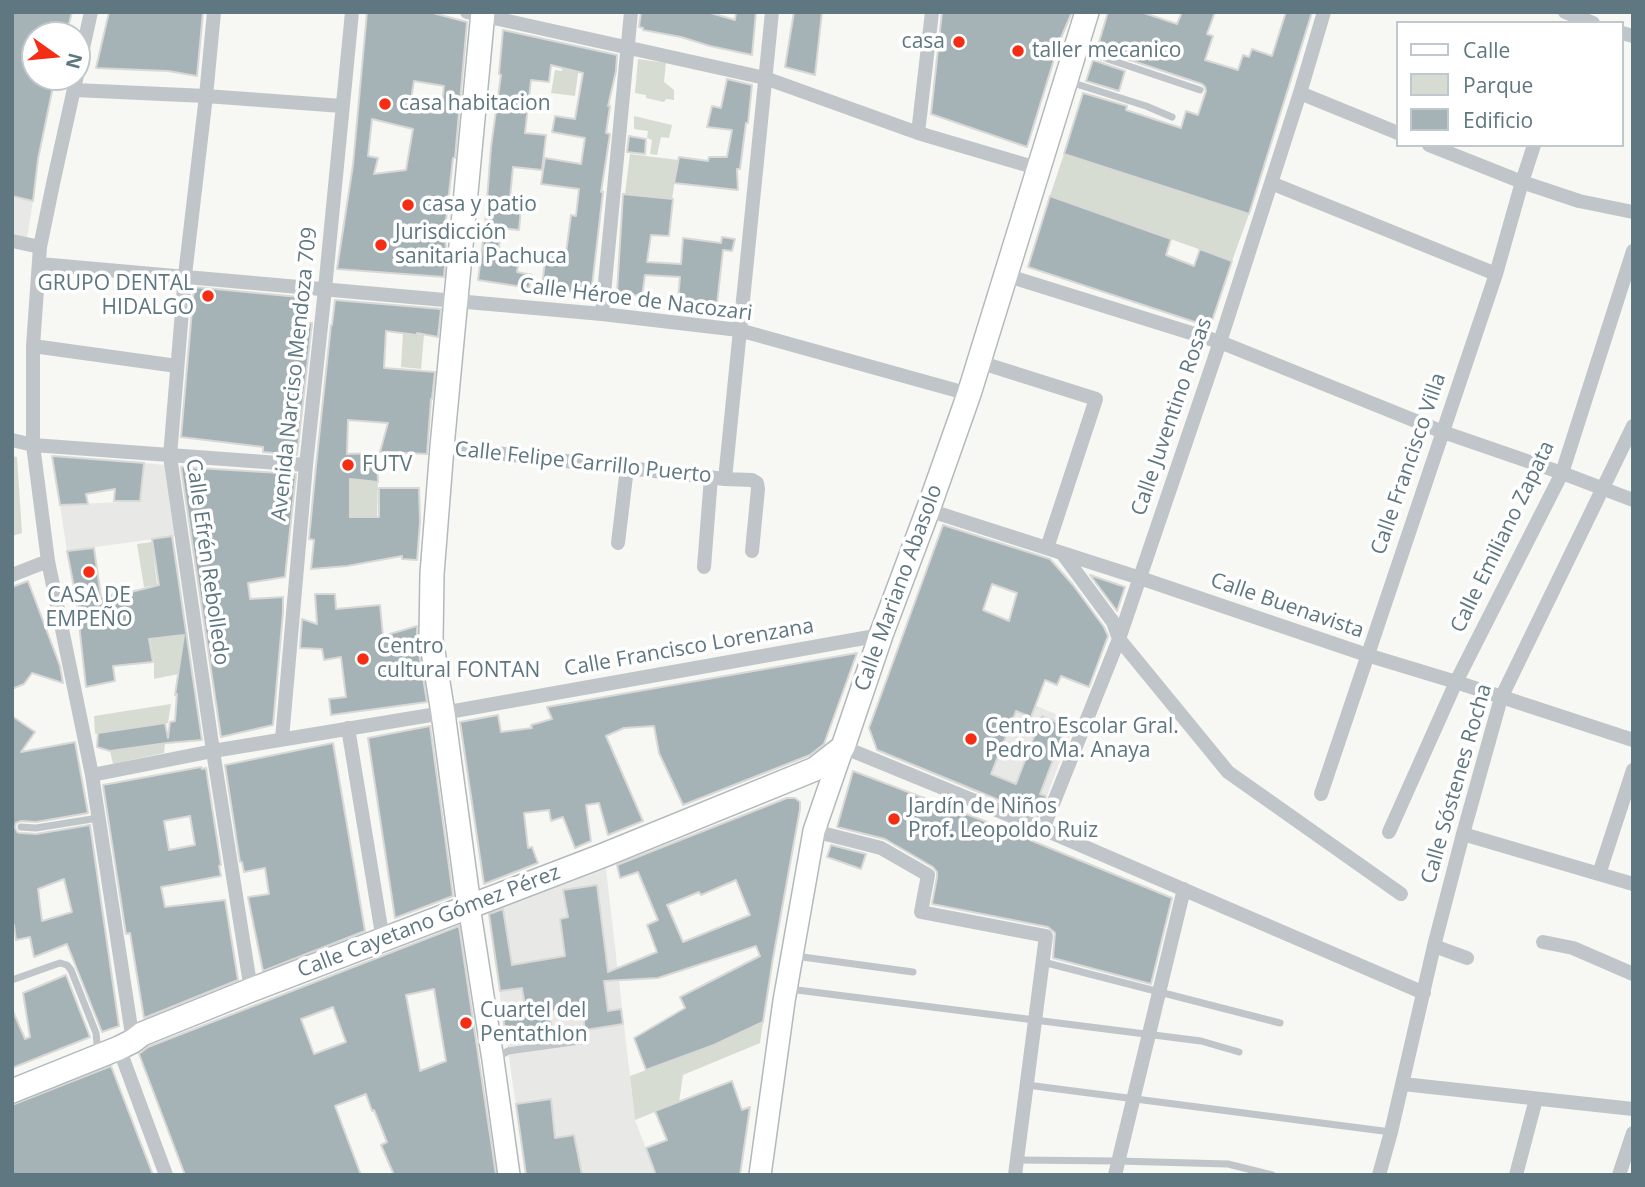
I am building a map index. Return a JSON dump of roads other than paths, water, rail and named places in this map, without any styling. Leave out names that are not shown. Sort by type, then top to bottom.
[{"type":"main road","name":"Calle Mariano Abasolo","points":[[843,747],[969,394],[1087,12]]},
{"type":"main road","name":"Calle Felipe Carrillo Puerto","points":[[469,905],[431,639],[432,575],[477,13]]},
{"type":"main road","name":"Calle Cayetano Gómez Pérez","points":[[12,1091],[251,990],[599,857],[815,769],[843,747]]},
{"type":"street","name":"Calle Efrén Rebolledo","points":[[214,12],[185,275],[170,456],[251,990]]},
{"type":"street","name":"Avenida Narciso Mendoza 709","points":[[282,739],[306,465],[352,12]]},
{"type":"street","points":[[602,314],[631,12]]},
{"type":"street","points":[[704,567],[739,330],[772,12]]},
{"type":"street","points":[[918,133],[932,12]]},
{"type":"street","name":"Calle Juventino Rosas","points":[[1043,829],[1119,639],[1140,578],[1220,342],[1324,12]]},
{"type":"street","points":[[477,13],[765,78],[918,133],[1040,169]]},
{"type":"street","points":[[75,91],[40,247],[33,346],[33,445],[48,561],[92,775],[98,818],[117,1048],[166,1175]]},
{"type":"street","points":[[91,91],[342,106]]},
{"type":"street","points":[[1300,93],[1396,132]]},
{"type":"street","points":[[1434,147],[1579,201],[1633,212]]},
{"type":"street","name":"Calle Francisco Villa","points":[[1321,794],[1496,274],[1533,147]]},
{"type":"street","points":[[1271,183],[1496,274]]},
{"type":"street","points":[[12,241],[40,247]]},
{"type":"street","name":"Calle Emiliano Zapata","points":[[1388,832],[1456,682],[1562,473],[1633,251]]},
{"type":"street","name":"Calle Héroe de Nacozari","points":[[40,264],[455,300],[739,330],[969,394]]},
{"type":"street","points":[[1005,275],[1220,342],[1443,432],[1633,500]]},
{"type":"street","points":[[33,346],[177,366]]},
{"type":"street","points":[[979,362],[1096,399],[1047,548]]},
{"type":"street","name":"Calle Sóstenes Rocha","points":[[1379,1175],[1434,946],[1501,698],[1633,426]]},
{"type":"street","points":[[12,440],[33,445],[306,465]]},
{"type":"street","name":"Calle Felipe Carrillo Puerto","points":[[442,447],[752,480],[757,483],[758,489],[752,551]]},
{"type":"street","points":[[618,543],[627,468]]},
{"type":"street","name":"Calle Buenavista","points":[[928,510],[1633,740]]},
{"type":"street","points":[[1062,553],[1113,622],[1119,639],[1228,772],[1401,894]]},
{"type":"street","points":[[12,575],[48,561]]},
{"type":"street","name":"Calle Francisco Lorenzana","points":[[92,775],[213,751],[881,635]]},
{"type":"street","points":[[348,728],[383,940]]},
{"type":"street","points":[[843,747],[1043,829],[1424,993]]},
{"type":"street","name":"Calle Mariano Abasolo","points":[[760,1175],[791,956],[814,831],[843,747]]},
{"type":"street","points":[[1599,874],[1633,770]]},
{"type":"street","points":[[814,831],[881,848],[929,875],[921,912],[1046,936],[1016,1168]]},
{"type":"street","points":[[1463,834],[1633,884]]},
{"type":"street","points":[[1117,1168],[1184,890]]},
{"type":"street","points":[[469,905],[509,1175]]},
{"type":"street","points":[[1543,942],[1573,948],[1633,974]]},
{"type":"street","points":[[1434,946],[1467,958]]},
{"type":"street","points":[[1403,1084],[1633,1109]]},
{"type":"street","points":[[1516,1175],[1536,1099]]},
{"type":"street","points":[[1619,1175],[1633,1133]]},
{"type":"lane","points":[[1076,48],[1200,90]]},
{"type":"lane","points":[[1066,81],[1172,117]]},
{"type":"lane","points":[[21,827],[36,828],[98,818]]},
{"type":"lane","points":[[791,956],[912,972]]},
{"type":"lane","points":[[1042,962],[1280,1023]]},
{"type":"lane","points":[[12,980],[60,963],[67,965],[96,1033],[117,1048]]},
{"type":"lane","points":[[786,989],[1201,1041],[1239,1052]]},
{"type":"lane","points":[[493,1060],[508,1051],[579,1041]]},
{"type":"lane","points":[[1026,1085],[1391,1132]]},
{"type":"lane","points":[[1016,1168],[1228,1164],[1272,1175]]},
{"type":"place","name":"casa","points":[[959,42]]},
{"type":"place","name":"taller mecanico","points":[[1018,51]]},
{"type":"place","name":"casa habitacion","points":[[385,104]]},
{"type":"place","name":"casa y patio","points":[[408,205]]},
{"type":"place","name":"Jurisdicción sanitaria Pachuca","points":[[381,245]]},
{"type":"place","name":"GRUPO DENTAL HIDALGO","points":[[208,296]]},
{"type":"place","name":"FUTV","points":[[348,465]]},
{"type":"place","name":"CASA DE EMPEÑO","points":[[89,572]]},
{"type":"place","name":"Centro cultural FONTAN","points":[[363,659]]},
{"type":"place","name":"Centro Escolar Gral. Pedro Ma. Anaya","points":[[971,739]]},
{"type":"place","name":"Jardín de Niños Prof. Leopoldo Ruiz","points":[[894,819]]},
{"type":"place","name":"Cuartel del Pentathlon","points":[[466,1023]]}]
